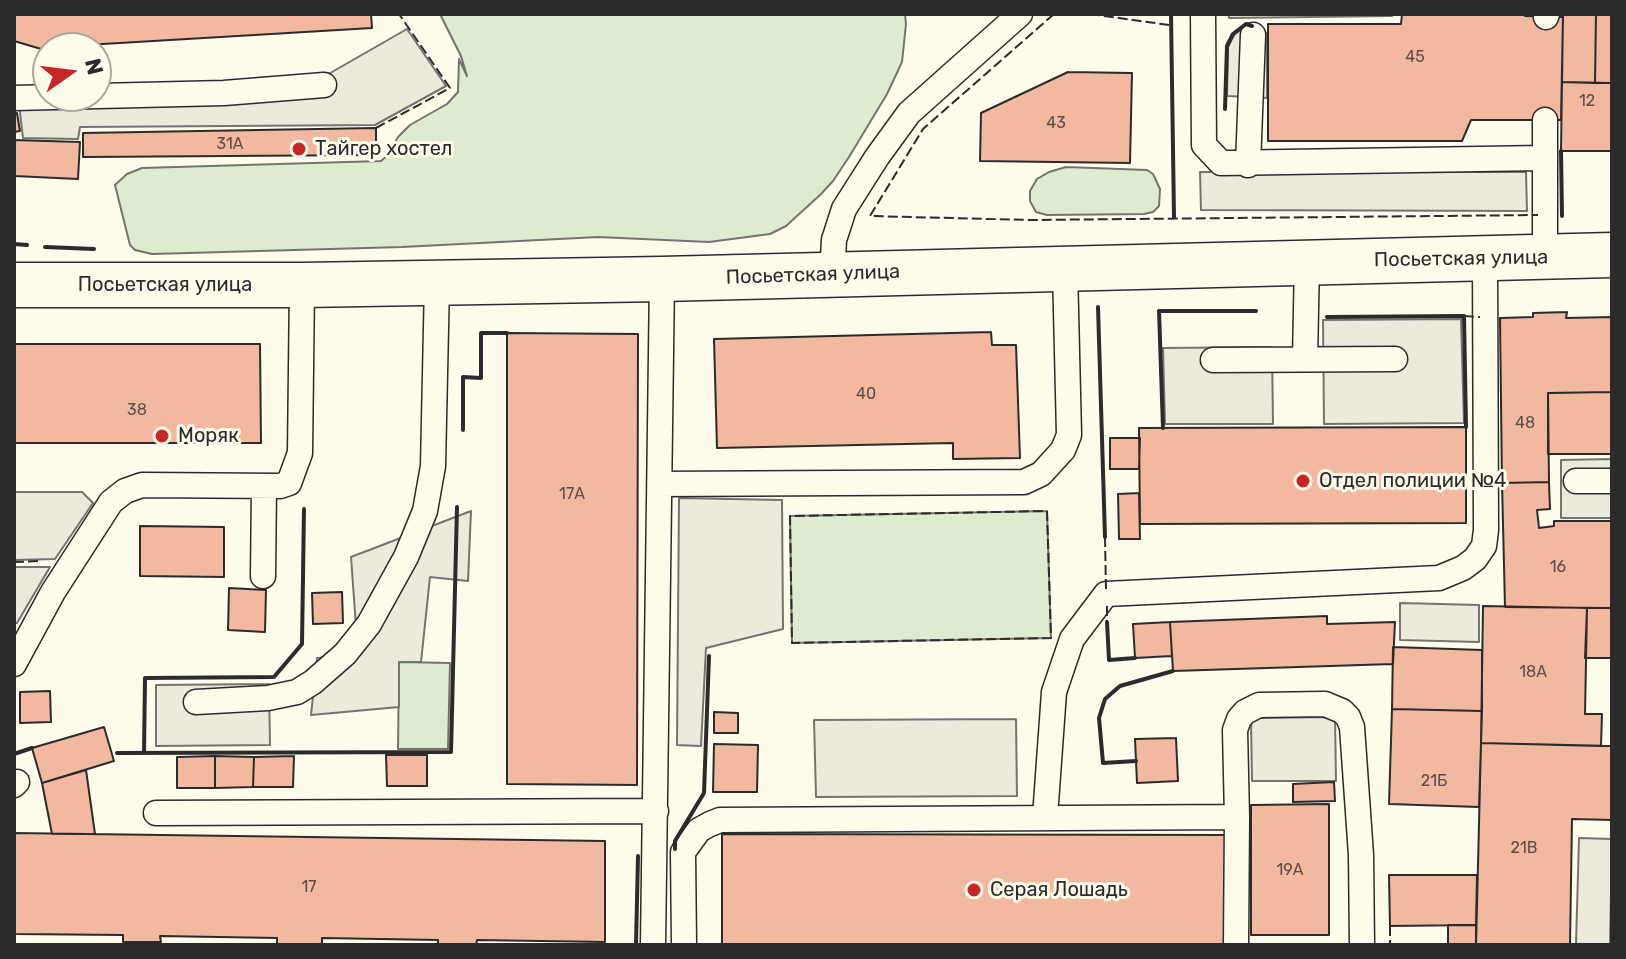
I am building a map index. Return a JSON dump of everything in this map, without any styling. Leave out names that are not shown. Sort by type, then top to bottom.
[{"type":"street","name":"Посьетская улица","points":[[14,285],[302,285],[662,279],[1612,255]]},
{"type":"lane","points":[[832,274],[834,240],[844,209],[877,157],[909,113],[1020,14]]},
{"type":"lane","points":[[1203,14],[1204,145],[1221,163],[1248,165],[1544,158]]},
{"type":"lane","points":[[1248,165],[1253,35]]},
{"type":"lane","points":[[14,98],[224,93],[324,85]]},
{"type":"lane","points":[[1545,120],[1545,258]]},
{"type":"lane","points":[[1045,817],[1054,692],[1072,639],[1106,594],[1439,578],[1475,559],[1484,546],[1486,530],[1485,258]]},
{"type":"lane","points":[[1305,359],[1307,261]]},
{"type":"lane","points":[[660,484],[1024,482],[1041,474],[1063,450],[1069,435],[1065,269]]},
{"type":"lane","points":[[653,945],[662,279]]},
{"type":"lane","points":[[196,702],[268,698],[297,692],[345,654],[369,624],[406,557],[425,511],[433,466],[437,282]]},
{"type":"lane","points":[[14,664],[53,592],[111,502],[125,491],[142,485],[280,486],[289,483],[300,453],[302,285]]},
{"type":"lane","points":[[1213,360],[1395,359]]},
{"type":"lane","points":[[1576,481],[1612,481]]},
{"type":"lane","points":[[263,576],[264,486]]},
{"type":"lane","points":[[1236,945],[1235,730],[1245,712],[1259,705],[1325,704],[1334,706],[1348,717],[1352,727],[1361,855],[1362,945]]},
{"type":"lane","points":[[156,813],[656,811]]},
{"type":"lane","points":[[684,945],[683,852],[699,830],[720,820],[1237,817]]},
{"type":"green space","points":[[440,14],[905,14],[906,24],[902,62],[887,94],[849,157],[820,195],[786,226],[770,234],[709,242],[598,237],[402,247],[152,254],[135,250],[130,245],[115,185],[127,174],[142,168],[381,161],[410,125],[447,104],[458,92],[459,59],[467,76],[461,56]]},
{"type":"green space","points":[[1066,167],[1147,170],[1153,174],[1160,189],[1159,206],[1153,212],[1144,214],[1047,215],[1036,212],[1030,201],[1030,191],[1037,179]]},
{"type":"green space","points":[[1047,511],[1051,638],[792,643],[790,516]]},
{"type":"green space","points":[[399,662],[450,663],[448,749],[398,749]]},
{"type":"shaded area","points":[[1229,14],[1392,14],[1392,16],[1229,18]]},
{"type":"shaded area","points":[[1246,25],[1267,33],[1267,98],[1227,96],[1228,47],[1234,35]]},
{"type":"shaded area","points":[[407,29],[446,86],[375,125],[80,127],[78,139],[23,138],[18,96],[32,95],[32,112],[112,112],[112,90],[325,76]]},
{"type":"shaded area","points":[[1200,172],[1526,172],[1527,211],[1201,210]]},
{"type":"shaded area","points":[[1461,319],[1464,423],[1324,424],[1323,320]]},
{"type":"shaded area","points":[[1272,347],[1273,424],[1165,424],[1163,348]]},
{"type":"shaded area","points":[[1612,459],[1612,518],[1561,518],[1561,460]]},
{"type":"shaded area","points":[[14,492],[82,492],[93,503],[55,559],[14,560]]},
{"type":"shaded area","points":[[679,498],[782,500],[783,629],[706,648],[701,746],[677,745]]},
{"type":"shaded area","points":[[471,511],[468,581],[430,577],[421,662],[399,662],[399,707],[311,715],[317,658],[358,654],[351,557]]},
{"type":"shaded area","points":[[14,567],[50,567],[17,623],[14,623]]},
{"type":"shaded area","points":[[1400,603],[1479,605],[1479,642],[1400,640]]},
{"type":"shaded area","points":[[269,684],[270,745],[156,746],[156,685]]},
{"type":"shaded area","points":[[1335,717],[1336,781],[1252,781],[1251,718]]},
{"type":"shaded area","points":[[1016,719],[1017,796],[816,797],[814,720]]},
{"type":"shaded area","points":[[1579,838],[1612,839],[1610,945],[1576,945]]},
{"type":"building","points":[[14,14],[371,14],[372,28],[112,43],[112,32],[32,32],[32,46],[14,41]]},
{"type":"building","points":[[1402,14],[1563,17],[1561,120],[1471,120],[1462,141],[1268,141],[1268,24],[1401,24]]},
{"type":"building","points":[[1563,14],[1596,14],[1595,83],[1562,82]]},
{"type":"building","points":[[1596,14],[1612,14],[1612,83],[1595,83]]},
{"type":"building","points":[[1068,72],[1132,73],[1130,163],[980,161],[981,113]]},
{"type":"building","points":[[1562,82],[1612,83],[1612,151],[1561,151]]},
{"type":"building","points":[[17,113],[20,131],[14,132],[14,114]]},
{"type":"building","points":[[376,128],[376,155],[83,157],[83,133]]},
{"type":"building","points":[[14,140],[80,142],[78,179],[14,176]]},
{"type":"building","points":[[1567,312],[1566,318],[1612,317],[1612,392],[1548,393],[1549,482],[1502,483],[1500,318]]},
{"type":"building","points":[[991,332],[992,345],[1016,345],[1020,458],[953,459],[953,443],[717,448],[714,339]]},
{"type":"building","points":[[507,333],[638,334],[637,785],[507,784]]},
{"type":"building","points":[[14,344],[260,344],[261,443],[14,443]]},
{"type":"building","points":[[1612,392],[1612,454],[1548,454],[1548,393]]},
{"type":"building","name":"Отдел полиции №4","points":[[1466,427],[1466,523],[1140,524],[1139,428]]},
{"type":"building","points":[[1110,438],[1140,438],[1139,469],[1110,469]]},
{"type":"building","points":[[1549,482],[1550,509],[1537,510],[1539,528],[1554,526],[1554,521],[1612,521],[1612,608],[1505,607],[1502,483]]},
{"type":"building","points":[[1139,493],[1140,539],[1119,539],[1118,494]]},
{"type":"building","points":[[140,526],[224,527],[224,577],[140,576]]},
{"type":"building","points":[[229,588],[266,590],[265,632],[228,630]]},
{"type":"building","points":[[342,592],[343,623],[313,624],[312,593]]},
{"type":"building","points":[[1483,606],[1587,608],[1585,714],[1602,714],[1601,746],[1481,743]]},
{"type":"building","points":[[1587,608],[1612,608],[1612,658],[1585,658]]},
{"type":"building","points":[[1327,616],[1327,624],[1395,622],[1393,664],[1173,671],[1170,622]]},
{"type":"building","points":[[1170,622],[1172,656],[1135,658],[1133,624]]},
{"type":"building","points":[[1393,647],[1482,650],[1482,711],[1392,709]]},
{"type":"building","points":[[50,691],[51,722],[20,723],[20,692]]},
{"type":"building","points":[[1392,709],[1482,711],[1479,807],[1389,804]]},
{"type":"building","points":[[714,712],[738,713],[738,733],[714,733]]},
{"type":"building","points":[[104,727],[114,761],[42,783],[32,748]]},
{"type":"building","points":[[1176,738],[1178,781],[1137,783],[1135,739]]},
{"type":"building","points":[[1481,743],[1612,746],[1612,820],[1572,819],[1570,945],[1476,945]]},
{"type":"building","points":[[714,744],[758,745],[757,792],[713,792]]},
{"type":"building","points":[[386,755],[427,755],[427,786],[387,786]]},
{"type":"building","points":[[215,756],[215,788],[177,788],[177,757]]},
{"type":"building","points":[[215,756],[254,757],[253,787],[215,788]]},
{"type":"building","points":[[294,756],[293,787],[253,787],[254,757]]},
{"type":"building","points":[[86,770],[95,834],[52,834],[42,783]]},
{"type":"building","points":[[1334,782],[1335,801],[1293,802],[1293,784]]},
{"type":"building","points":[[1329,804],[1329,935],[1251,935],[1251,805]]},
{"type":"building","points":[[14,833],[605,841],[605,942],[477,940],[476,945],[438,945],[438,940],[322,938],[322,945],[277,945],[277,938],[160,936],[161,942],[123,942],[123,935],[14,934]]},
{"type":"building","name":"Серая Лошадь","points":[[722,834],[1226,835],[1227,945],[722,945]]},
{"type":"building","points":[[1389,875],[1477,875],[1476,925],[1390,926]]},
{"type":"building","points":[[1448,925],[1476,925],[1476,945],[1448,945]]},
{"type":"fence","points":[[376,128],[450,88],[399,14]]},
{"type":"fence","points":[[1054,14],[923,129],[870,216],[1031,220],[1538,215]]},
{"type":"fence","points":[[1090,14],[1169,25]]},
{"type":"fence","points":[[1464,316],[1480,317]]},
{"type":"fence","points":[[1047,511],[1051,638],[792,643],[790,516],[1047,511]]},
{"type":"fence","points":[[1105,537],[1106,590]]},
{"type":"fence","points":[[14,562],[41,561]]},
{"type":"fence","points":[[1107,606],[1107,622]]},
{"type":"fence","points":[[1390,926],[1390,945]]},
{"type":"wall","points":[[1171,14],[1174,217]]},
{"type":"wall","points":[[1225,109],[1227,46],[1233,34],[1246,24],[1252,26]]},
{"type":"wall","points":[[1561,151],[1562,216]]},
{"type":"wall","points":[[14,244],[27,245]]},
{"type":"wall","points":[[45,247],[94,249]]},
{"type":"wall","points":[[1098,307],[1105,537]]},
{"type":"wall","points":[[1163,428],[1159,311],[1256,311]]},
{"type":"wall","points":[[1327,317],[1464,316],[1466,427]]},
{"type":"wall","points":[[463,430],[463,377],[481,378],[481,333],[507,333]]},
{"type":"wall","points":[[117,753],[451,752],[457,507]]},
{"type":"wall","points":[[144,753],[145,678],[274,677],[302,644],[304,509]]},
{"type":"wall","points":[[1107,622],[1109,660],[1135,658]]},
{"type":"wall","points":[[675,849],[675,841],[704,793],[709,656]]},
{"type":"wall","points":[[1136,761],[1103,763],[1099,718],[1105,699],[1120,686],[1173,671]]},
{"type":"wall","points":[[14,754],[32,748]]},
{"type":"wall","points":[[636,945],[638,856]]},
{"type":"place","name":"Тайгер хостел","points":[[299,149]]},
{"type":"place","name":"Моряк","points":[[162,436]]},
{"type":"place","name":"Отдел полиции №4","points":[[1303,481]]},
{"type":"place","name":"Серая Лошадь","points":[[974,890]]}]
